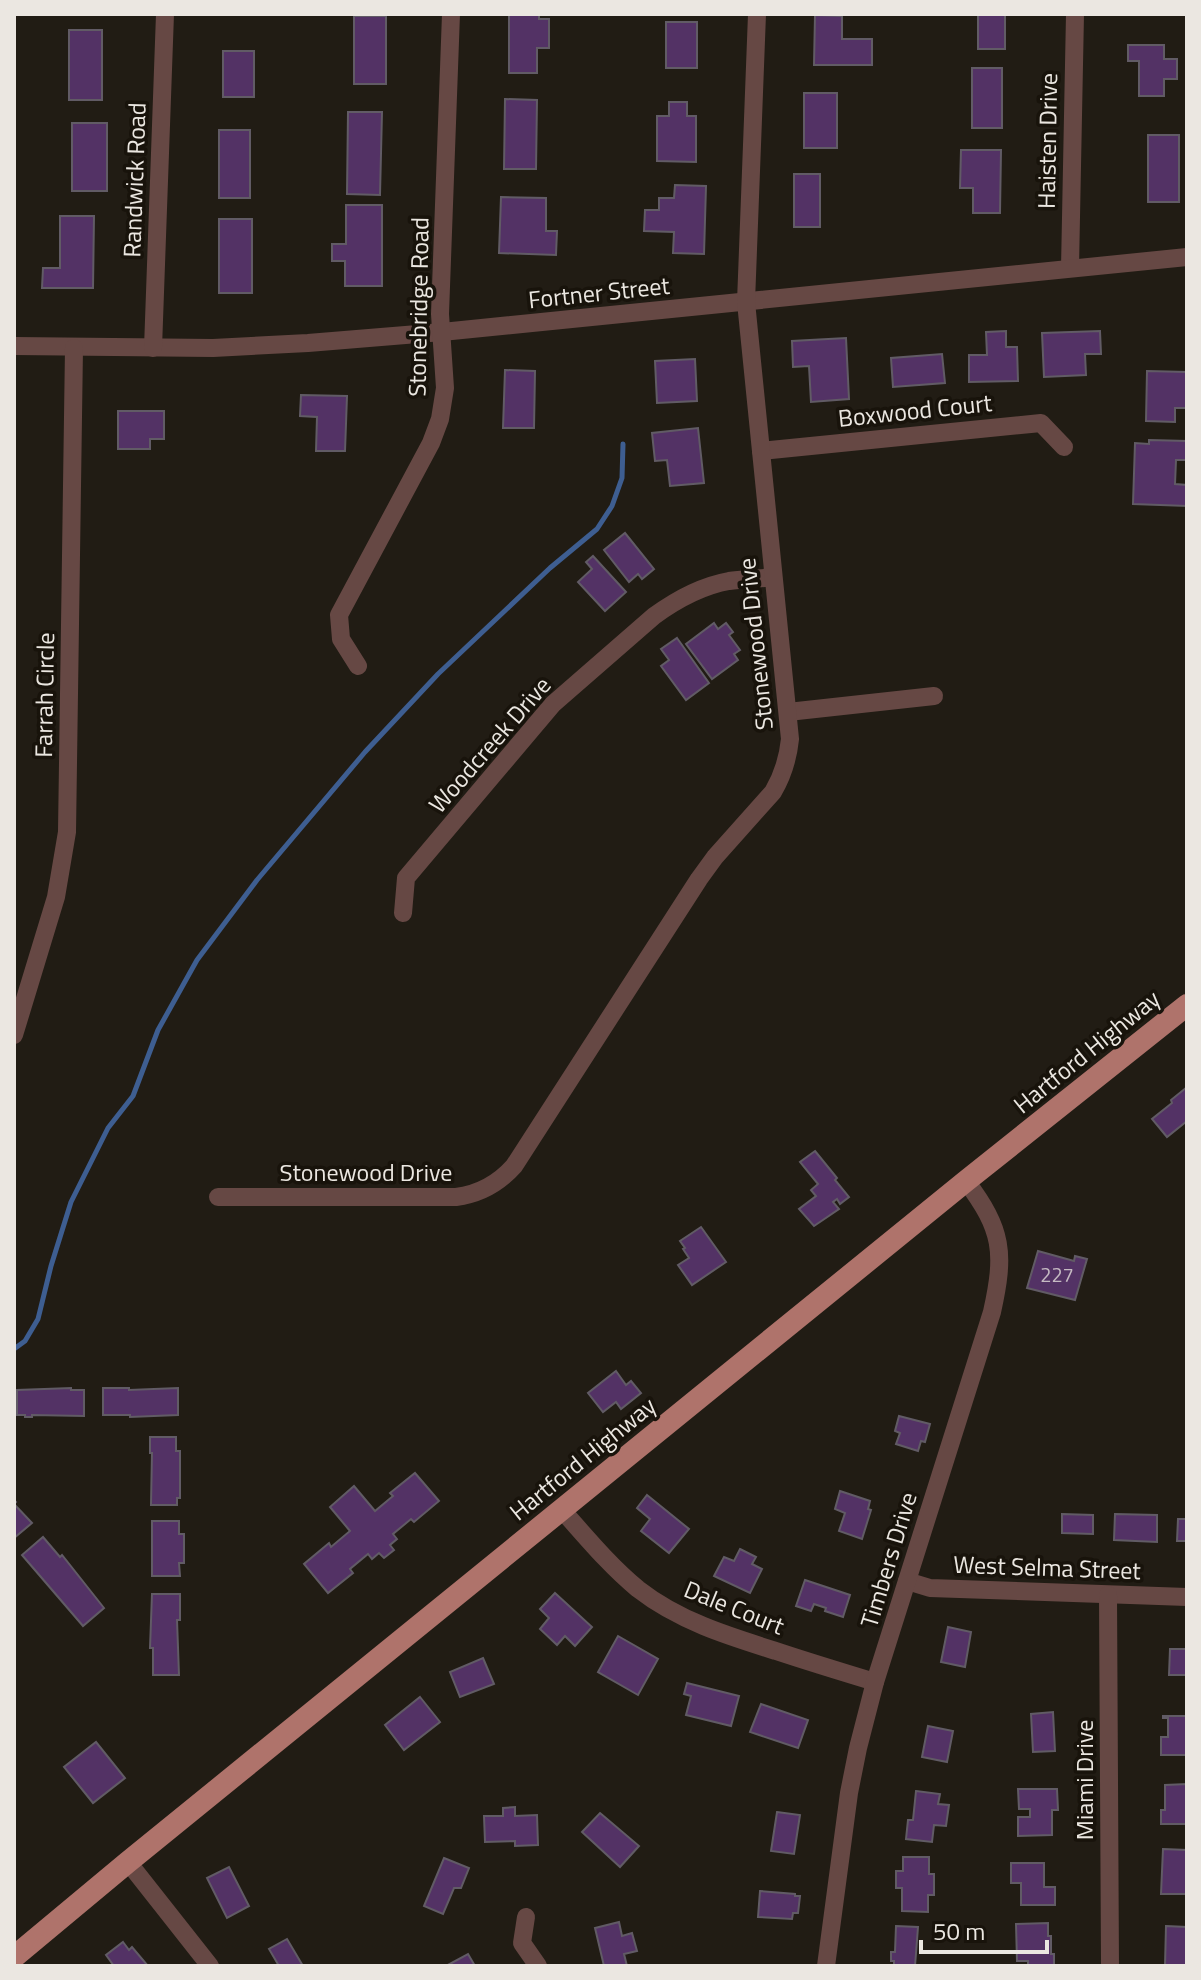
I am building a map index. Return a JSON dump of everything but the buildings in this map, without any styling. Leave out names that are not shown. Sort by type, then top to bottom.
[{"type":"main road","name":"Hartford Highway","points":[[14,1957],[966,1181],[1187,1005]]},
{"type":"street","name":"Randwick Road","points":[[153,348],[165,14]]},
{"type":"street","name":"Stonebridge Road","points":[[358,666],[341,639],[339,615],[431,443],[440,419],[445,388],[440,314],[451,14]]},
{"type":"street","name":"Stonewood Drive","points":[[218,1197],[456,1197],[478,1193],[498,1182],[514,1166],[699,879],[780,780],[790,739],[746,302],[757,14]]},
{"type":"street","name":"Haisten Drive","points":[[1070,268],[1075,14]]},
{"type":"street","name":"Fortner Street","points":[[14,346],[262,346],[442,332],[1187,257]]},
{"type":"street","name":"Farrah Circle","points":[[14,1035],[56,897],[67,832],[74,348]]},
{"type":"street","name":"Boxwood Court","points":[[761,451],[1041,423],[1064,447]]},
{"type":"street","name":"Woodcreek Drive","points":[[403,913],[406,878],[553,704],[672,603],[727,581],[773,577]]},
{"type":"street","points":[[788,712],[934,696]]},
{"type":"street","name":"Timbers Drive","points":[[826,1966],[858,1748],[875,1682],[992,1312],[999,1280],[1001,1258],[998,1238],[991,1219],[966,1181]]},
{"type":"street","name":"Dale Court","points":[[562,1510],[639,1589],[696,1624],[875,1682]]},
{"type":"street","name":"West Selma Street","points":[[907,1581],[930,1588],[1187,1597]]},
{"type":"street","name":"Miami Drive","points":[[1108,1595],[1110,1966]]},
{"type":"street","points":[[128,1862],[210,1966]]},
{"type":"street","points":[[526,1917],[522,1943],[538,1966]]},
{"type":"waterway","points":[[14,1349],[25,1341],[38,1319],[71,1202],[108,1128],[133,1096],[158,1030],[197,960],[257,880],[365,752],[438,674],[550,568],[597,529],[612,506],[622,478],[623,444]]}]
